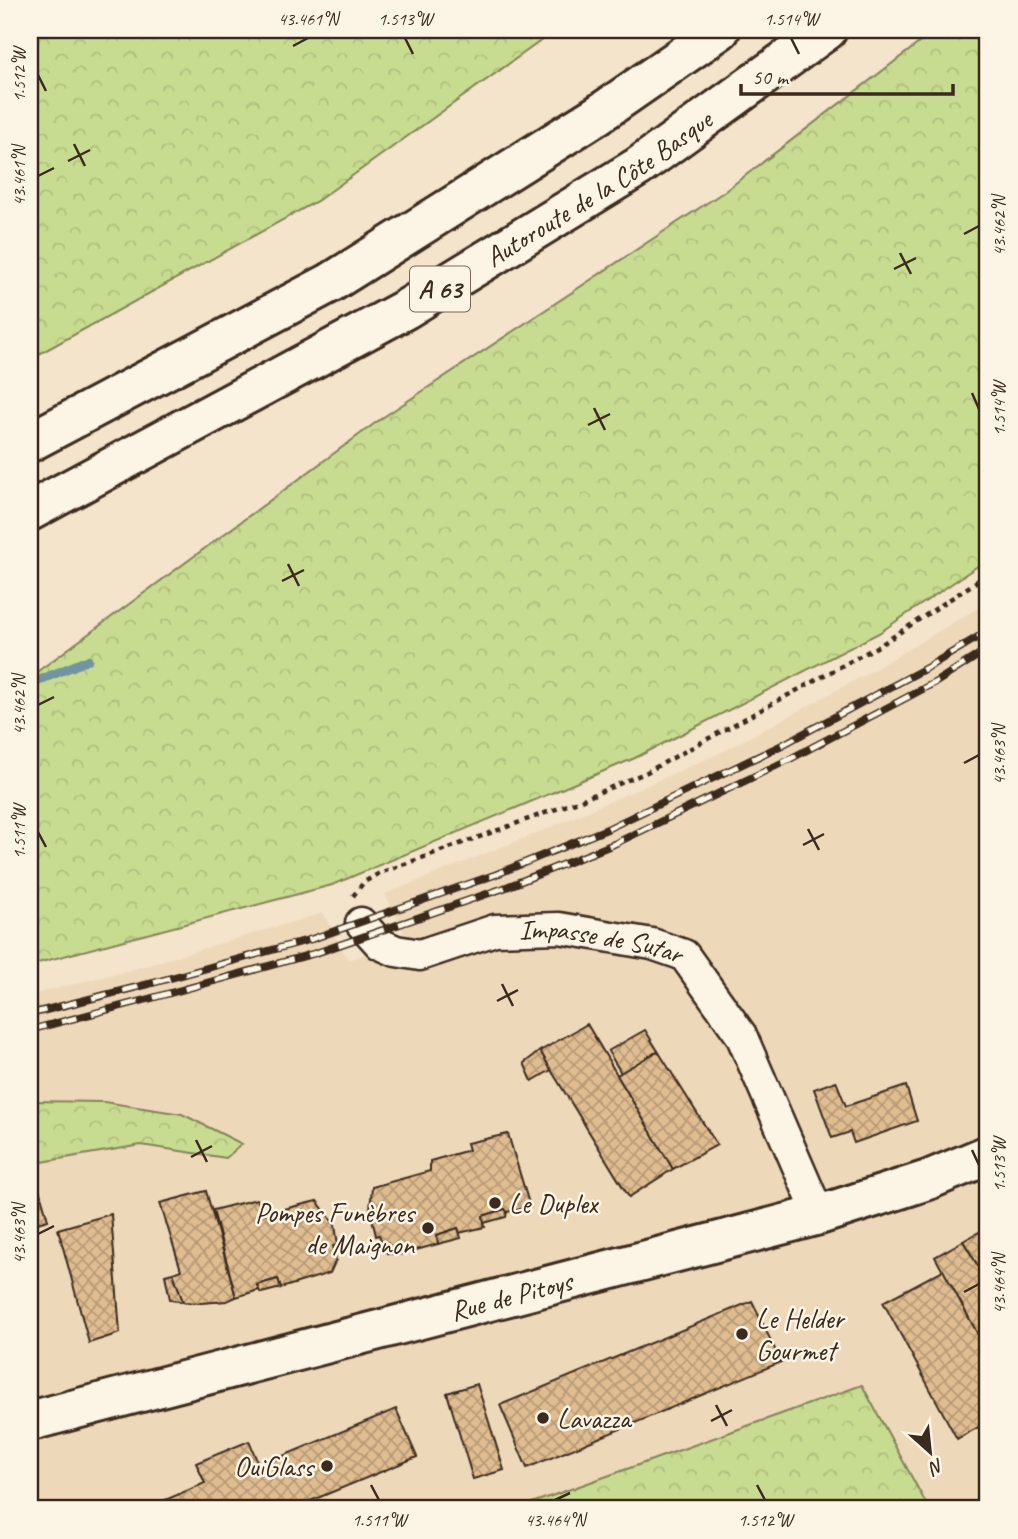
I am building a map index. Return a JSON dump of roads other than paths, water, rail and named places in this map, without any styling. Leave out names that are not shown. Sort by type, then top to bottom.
[{"type":"main road","name":"A 63","points":[[30,442],[330,283],[599,114],[720,30]]},
{"type":"main road","name":"Autoroute de la Côte Basque","points":[[30,511],[406,309],[638,167],[827,30]]},
{"type":"main road","name":"Rue de Pitoys","points":[[30,1421],[819,1215],[928,1180],[988,1155]]},
{"type":"street","name":"Impasse de Sutar","points":[[361,923],[380,944],[396,951],[420,955],[495,930],[559,928],[652,944],[684,955],[741,1035],[819,1215]]},
{"type":"waterway","points":[[30,684],[88,660]]},
{"type":"railway","points":[[30,1014],[312,939],[497,874],[607,829],[782,745],[928,667],[988,631]]},
{"type":"railway","points":[[30,1030],[316,953],[504,888],[614,844],[788,760],[936,682],[988,649]]},
{"type":"place","name":"Le Duplex","points":[[495,1203]]},
{"type":"place","name":"Pompes Funèbres de Maignon","points":[[428,1228]]},
{"type":"place","name":"Le Helder Gourmet","points":[[742,1334]]},
{"type":"place","name":"Lavazza","points":[[543,1418]]},
{"type":"place","name":"OuiGlass","points":[[327,1466]]}]
